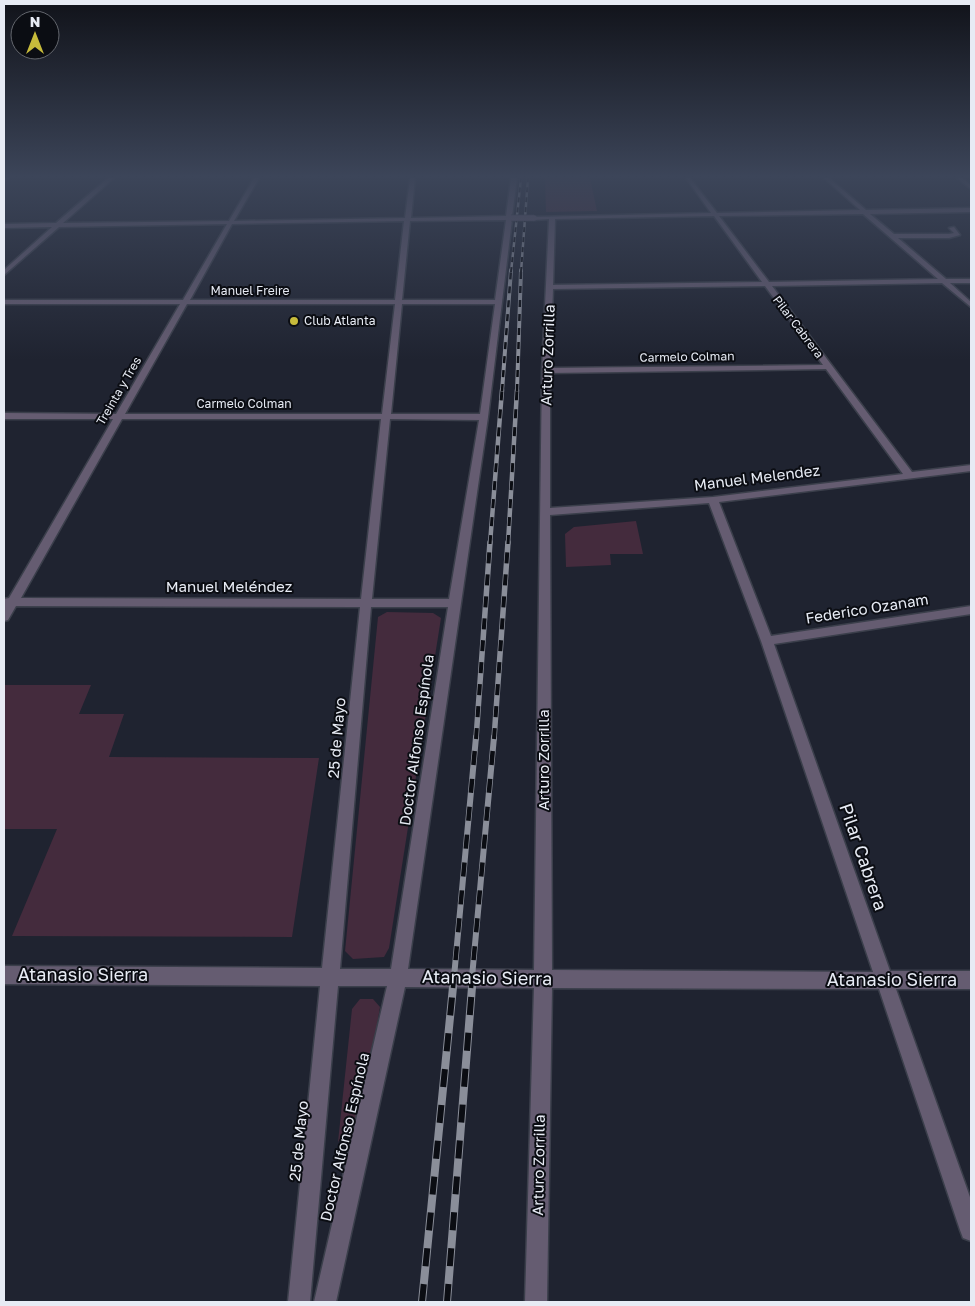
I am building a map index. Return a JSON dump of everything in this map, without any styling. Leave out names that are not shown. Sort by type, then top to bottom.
[{"type":"street","points":[[4,273],[42,239]]},
{"type":"street","name":"Treinta y Tres","points":[[4,617],[8,602],[119,416],[220,239]]},
{"type":"street","name":"25 de Mayo","points":[[299,1302],[332,976],[366,602],[406,239]]},
{"type":"street","name":"Doctor Alfonso Espínola","points":[[325,1302],[398,977],[484,416],[497,302],[507,239]]},
{"type":"street","name":"Arturo Zorrilla","points":[[536,1302],[543,979],[546,371],[551,239]]},
{"type":"street","name":"Pilar Cabrera","points":[[733,239],[909,475]]},
{"type":"street","points":[[895,239],[971,305]]},
{"type":"street","points":[[550,287],[971,280]]},
{"type":"street","name":"Manuel Freire","points":[[4,302],[497,302]]},
{"type":"street","name":"Carmelo Colman","points":[[546,371],[828,367]]},
{"type":"street","name":"Carmelo Colman","points":[[4,416],[484,416]]},
{"type":"street","name":"Manuel Melendez","points":[[545,512],[713,500],[971,468]]},
{"type":"street","name":"Pilar Cabrera","points":[[713,500],[767,641],[971,1230]]},
{"type":"street","name":"Manuel Meléndez","points":[[8,602],[454,603]]},
{"type":"street","name":"Federico Ozanam","points":[[767,641],[971,610]]},
{"type":"street","name":"Atanasio Sierra","points":[[4,975],[971,980]]},
{"type":"shaded area","points":[[636,521],[643,554],[610,554],[611,565],[566,567],[565,534],[574,527]]},
{"type":"shaded area","points":[[387,612],[433,613],[441,618],[389,948],[384,957],[353,959],[345,951],[378,617]]},
{"type":"shaded area","points":[[4,685],[91,685],[79,714],[124,714],[109,757],[319,758],[292,937],[12,936],[57,829],[4,829]]},
{"type":"shaded area","points":[[360,999],[373,999],[380,1007],[363,1112],[338,1142],[352,1009]]},
{"type":"railway","points":[[511,272],[515,239]]},
{"type":"railway","points":[[521,272],[523,239]]},
{"type":"railway","points":[[502,391],[511,270]]},
{"type":"railway","points":[[517,391],[521,270]]},
{"type":"railway","points":[[490,544],[502,390]]},
{"type":"railway","points":[[508,544],[517,390]]},
{"type":"railway","points":[[476,739],[490,542]]},
{"type":"railway","points":[[494,739],[508,542]]},
{"type":"railway","points":[[453,988],[476,737]]},
{"type":"railway","points":[[471,988],[494,737]]},
{"type":"railway","points":[[422,1302],[453,987]]},
{"type":"railway","points":[[447,1302],[472,987]]},
{"type":"place","name":"Club Atlanta","points":[[294,321]]}]
